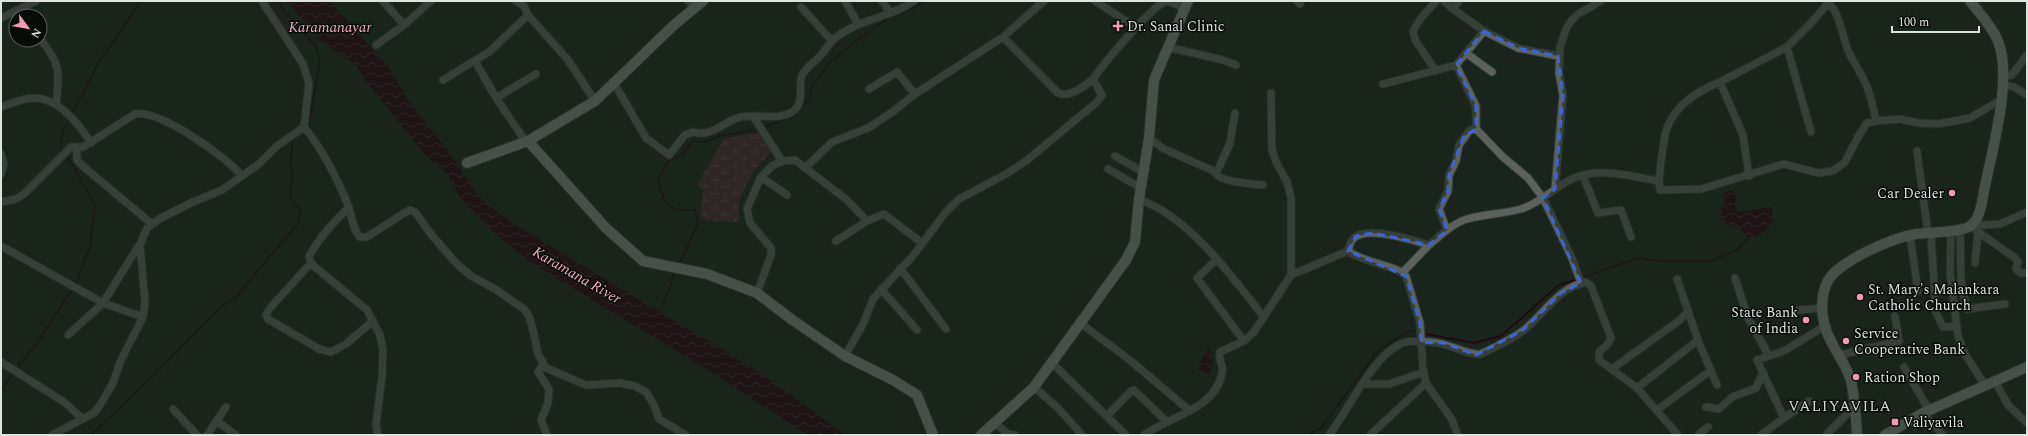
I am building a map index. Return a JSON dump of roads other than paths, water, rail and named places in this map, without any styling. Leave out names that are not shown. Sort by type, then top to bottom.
[{"type":"main road","points":[[1857,435],[1855,406],[1850,380],[1840,355],[1831,341],[1825,326],[1822,308],[1826,285],[1835,272],[1846,264],[1885,244],[1910,236],[1965,229],[1981,207],[2002,99],[2004,80],[2002,57],[1998,40],[1970,1]]},
{"type":"main road","points":[[981,435],[1034,387],[1079,322],[1126,260],[1135,242],[1138,199],[1149,138],[1154,80],[1186,4]]},
{"type":"main road","points":[[467,163],[527,141],[595,101],[674,25],[700,5]]},
{"type":"main road","points":[[527,141],[606,228],[643,261],[707,274],[757,293],[784,314],[845,356],[917,395],[933,435]]},
{"type":"main road","points":[[1885,435],[1926,411],[2027,367]]},
{"type":"street","points":[[25,8],[36,1]]},
{"type":"street","points":[[262,1],[303,64],[309,84],[304,127],[321,149],[349,207],[355,230],[362,238],[367,237],[408,211],[417,213],[430,233],[455,262],[471,276],[495,289],[524,309],[529,316],[538,354],[546,368],[559,375],[586,385],[620,383],[635,386],[646,392],[654,405],[659,419],[686,435]]},
{"type":"street","points":[[383,1],[404,24]]},
{"type":"street","points":[[376,45],[431,1]]},
{"type":"street","points":[[516,1],[527,4],[528,15],[568,60],[595,101]]},
{"type":"street","points":[[688,1],[700,5]]},
{"type":"street","points":[[845,1],[858,24]]},
{"type":"street","points":[[882,1],[890,12]]},
{"type":"street","points":[[614,83],[646,138],[669,155],[685,136],[693,132],[706,134],[732,120],[742,117],[788,114],[796,108],[801,95],[802,76],[805,71],[832,41],[858,24],[914,1]]},
{"type":"street","points":[[805,168],[832,142],[868,128],[891,113],[915,94],[1003,37],[1044,1]]},
{"type":"street","points":[[1095,1],[1137,28]]},
{"type":"street","points":[[1003,37],[1058,93],[1065,95],[1086,85],[1093,79],[1100,68],[1137,28],[1167,1],[1186,4]]},
{"type":"street","points":[[1436,1],[1421,18],[1413,31],[1415,40],[1436,71]]},
{"type":"street","points":[[1444,1],[1453,10],[1484,31],[1518,48],[1558,56]]},
{"type":"street","points":[[1453,10],[1459,1]]},
{"type":"street","points":[[1555,190],[1562,95],[1558,56],[1566,29],[1571,21],[1578,14],[1601,1]]},
{"type":"street","points":[[1876,121],[1872,100],[1865,82],[1847,48],[1835,12],[1828,2],[1787,47],[1720,82],[1701,90],[1680,106],[1667,128],[1659,181],[1660,190],[1701,189],[1749,176],[1784,164],[1818,173],[1833,171],[1845,162],[1858,137],[1867,124],[1876,121],[1900,119],[1919,124],[1938,124],[1970,118],[2002,99]]},
{"type":"street","points":[[801,7],[832,41]]},
{"type":"street","points":[[443,80],[489,52],[528,15]]},
{"type":"street","points":[[1383,84],[1456,65],[1484,31]]},
{"type":"street","points":[[1167,47],[1223,60],[1236,65]]},
{"type":"street","points":[[1787,47],[1811,132]]},
{"type":"street","points":[[47,48],[56,60],[59,70],[56,105]]},
{"type":"street","points":[[1466,53],[1492,72]]},
{"type":"street","points":[[2027,55],[2012,75],[2004,80],[2027,95]]},
{"type":"street","points":[[475,61],[496,98],[527,141]]},
{"type":"street","points":[[1456,65],[1476,106],[1476,129],[1503,157],[1528,178],[1543,198],[1572,258],[1581,283]]},
{"type":"street","points":[[870,89],[897,72],[915,94]]},
{"type":"street","points":[[496,98],[536,74]]},
{"type":"street","points":[[845,356],[863,324],[872,299],[922,243],[945,213],[959,199],[1026,162],[1098,102],[1102,95],[1093,79]]},
{"type":"street","points":[[1720,82],[1743,135],[1749,176]]},
{"type":"street","points":[[1271,92],[1272,150],[1277,164],[1287,182],[1291,198],[1291,275]]},
{"type":"street","points":[[1,106],[33,97],[44,99],[56,105],[72,117],[91,143]]},
{"type":"street","points":[[1216,172],[1230,143],[1235,113]]},
{"type":"street","points":[[1,202],[16,199],[24,194],[64,152],[71,147],[77,148],[91,143],[135,114],[148,114],[181,130],[210,148],[232,165],[242,176]]},
{"type":"street","points":[[753,116],[782,161]]},
{"type":"street","points":[[68,335],[103,303],[140,245],[147,228],[193,202],[222,190],[242,176],[277,146],[304,127]]},
{"type":"street","points":[[1447,230],[1440,209],[1448,190],[1448,175],[1464,136],[1470,130],[1476,129]]},
{"type":"street","points":[[1149,138],[1164,149],[1216,172],[1219,177],[1263,185]]},
{"type":"street","points":[[77,148],[77,160],[152,224]]},
{"type":"street","points":[[1917,151],[1929,233],[1935,299]]},
{"type":"street","points":[[1,154],[4,164],[1,174]]},
{"type":"street","points":[[1115,156],[1143,172]]},
{"type":"street","points":[[757,293],[771,255],[771,248],[750,224],[747,209],[761,177],[772,166],[782,161],[813,159]]},
{"type":"street","points":[[794,160],[846,200],[867,222]]},
{"type":"street","points":[[1108,169],[1140,188]]},
{"type":"street","points":[[1403,272],[1429,245],[1447,230],[1466,219],[1523,208],[1543,198],[1568,181],[1582,176],[1597,173],[1612,173],[1659,181]]},
{"type":"street","points":[[1582,176],[1598,213],[1621,210],[1631,237]]},
{"type":"street","points":[[761,177],[787,195]]},
{"type":"street","points":[[1138,199],[1163,211],[1182,225],[1217,259],[1264,317]]},
{"type":"street","points":[[349,207],[330,226],[309,257],[311,263],[367,310],[380,335],[383,350],[376,429],[378,435]]},
{"type":"street","points":[[1965,229],[2000,224],[2027,212]]},
{"type":"street","points":[[836,241],[867,222],[884,214],[922,243]]},
{"type":"street","points":[[1965,229],[1975,263]]},
{"type":"street","points":[[1965,229],[2015,258],[2018,262],[2016,269],[2018,272],[2027,274]]},
{"type":"street","points":[[1965,229],[1961,280],[1967,309],[2005,304]]},
{"type":"street","points":[[1965,229],[1950,273],[1958,336],[1965,354],[1985,385]]},
{"type":"street","points":[[1147,434],[1203,403],[1216,389],[1222,373],[1220,352],[1244,341],[1254,332],[1277,294],[1291,275],[1348,251],[1352,239],[1356,236],[1373,233],[1429,245]]},
{"type":"street","points":[[1910,236],[1918,291]]},
{"type":"street","points":[[52,435],[94,412],[109,390],[121,360],[143,316],[145,301],[140,245]]},
{"type":"street","points":[[1,246],[103,303],[143,316]]},
{"type":"street","points":[[1348,251],[1361,259],[1403,272],[1406,276],[1419,318],[1426,383],[1451,418],[1458,435]]},
{"type":"street","points":[[1217,259],[1197,278],[1244,341]]},
{"type":"street","points":[[311,263],[270,308],[266,315],[268,319],[319,349],[332,352],[346,344],[373,321]]},
{"type":"street","points":[[900,268],[946,329]]},
{"type":"street","points":[[1735,278],[1748,318],[1769,356]]},
{"type":"street","points":[[1677,279],[1698,340],[1717,385]]},
{"type":"street","points":[[1329,435],[1377,363],[1396,346],[1412,341],[1444,343],[1471,354],[1481,354],[1523,330],[1561,293],[1586,282],[1591,286],[1611,340],[1599,352],[1598,358],[1637,388],[1678,435]]},
{"type":"street","points":[[882,289],[917,330]]},
{"type":"street","points":[[1799,310],[1822,308]]},
{"type":"street","points":[[1935,310],[1943,327],[1957,326]]},
{"type":"street","points":[[1612,369],[1680,320],[1688,311]]},
{"type":"street","points":[[1840,355],[1899,341],[1894,316]]},
{"type":"street","points":[[1079,322],[1131,361],[1190,411]]},
{"type":"street","points":[[1784,418],[1757,360],[1784,351],[1825,326]]},
{"type":"street","points":[[1637,388],[1698,340]]},
{"type":"street","points":[[1,362],[64,402],[83,419]]},
{"type":"street","points":[[1051,362],[1126,435]]},
{"type":"street","points":[[543,364],[538,372],[549,389],[548,403],[541,420],[547,435]]},
{"type":"street","points":[[1904,367],[1926,411],[1943,435]]},
{"type":"street","points":[[1657,410],[1711,370]]},
{"type":"street","points":[[1364,384],[1395,383],[1424,372]]},
{"type":"street","points":[[1706,407],[1719,409],[1732,396],[1756,388],[1761,377],[1764,376]]},
{"type":"street","points":[[1995,381],[2008,405],[2027,423]]},
{"type":"street","points":[[1370,435],[1426,383]]},
{"type":"street","points":[[1034,387],[1058,408],[1082,435]]},
{"type":"street","points":[[1107,416],[1134,390],[1167,422]]},
{"type":"street","points":[[1761,435],[1808,402]]},
{"type":"street","points":[[1826,435],[1855,406]]},
{"type":"street","points":[[207,435],[226,407]]},
{"type":"street","points":[[173,409],[198,435]]},
{"type":"street","points":[[217,421],[236,435]]},
{"type":"street","points":[[995,423],[1008,434],[1015,435]]},
{"type":"street","points":[[1698,435],[1708,427]]},
{"type":"water","name":"Karamanayar","points":[[287,1],[330,1],[389,68],[408,100],[448,151],[480,198],[512,223],[722,349],[769,379],[845,435],[807,435],[710,371],[531,263],[500,238],[469,207],[459,196],[447,173],[426,156],[365,80],[356,65],[322,42]]},
{"type":"water","points":[[1728,191],[1734,191],[1737,196],[1735,202],[1738,212],[1772,207],[1773,221],[1765,231],[1759,235],[1748,238],[1740,228],[1725,222],[1721,218],[1721,208],[1725,204],[1723,195]]},
{"type":"water","points":[[1209,348],[1213,364],[1210,375],[1198,369],[1204,354]]},
{"type":"waterway","points":[[73,112],[99,62],[141,1]]},
{"type":"waterway","points":[[280,1],[280,6],[316,47],[320,60],[309,124]]},
{"type":"waterway","points":[[764,127],[794,116],[809,100],[813,85],[829,63],[855,42],[888,18],[911,9],[925,1]]},
{"type":"waterway","points":[[60,150],[63,130],[68,120]]},
{"type":"waterway","points":[[679,265],[698,223],[695,210],[676,210],[664,200],[658,180],[668,161],[682,155],[693,141],[704,142],[720,136],[754,130]]},
{"type":"waterway","points":[[91,435],[153,376],[223,305],[236,297],[299,222],[301,211],[294,204],[290,192],[292,178],[290,164],[292,146],[296,137]]},
{"type":"waterway","points":[[66,157],[74,167],[95,205],[90,247],[76,283]]},
{"type":"waterway","points":[[1584,277],[1638,258],[1664,261],[1711,261],[1737,250],[1749,237]]},
{"type":"waterway","points":[[660,312],[676,271]]},
{"type":"waterway","points":[[1426,334],[1474,343],[1501,336],[1559,285],[1575,280]]},
{"type":"waterway","points":[[18,367],[37,343],[71,291]]},
{"type":"waterway","points":[[1308,435],[1321,428],[1377,352],[1408,331],[1416,332]]},
{"type":"waterway","points":[[1,391],[12,375]]},
{"type":"place","name":"Dr. Sanal Clinic","points":[[1118,26]]},
{"type":"place","name":"Car Dealer","points":[[1952,193]]},
{"type":"place","name":"St. Mary's Malankara Catholic Church","points":[[1860,297]]},
{"type":"place","name":"State Bank of India","points":[[1806,320]]},
{"type":"place","name":"Service Cooperative Bank","points":[[1846,341]]},
{"type":"place","name":"Ration Shop","points":[[1856,377]]},
{"type":"place","name":"Valiyavila","points":[[1895,422]]},
{"type":"district","name":"VALIYAVILA","points":[[1840,406]]},
{"type":"water label","name":"Karamana River","points":[[577,275]]}]
